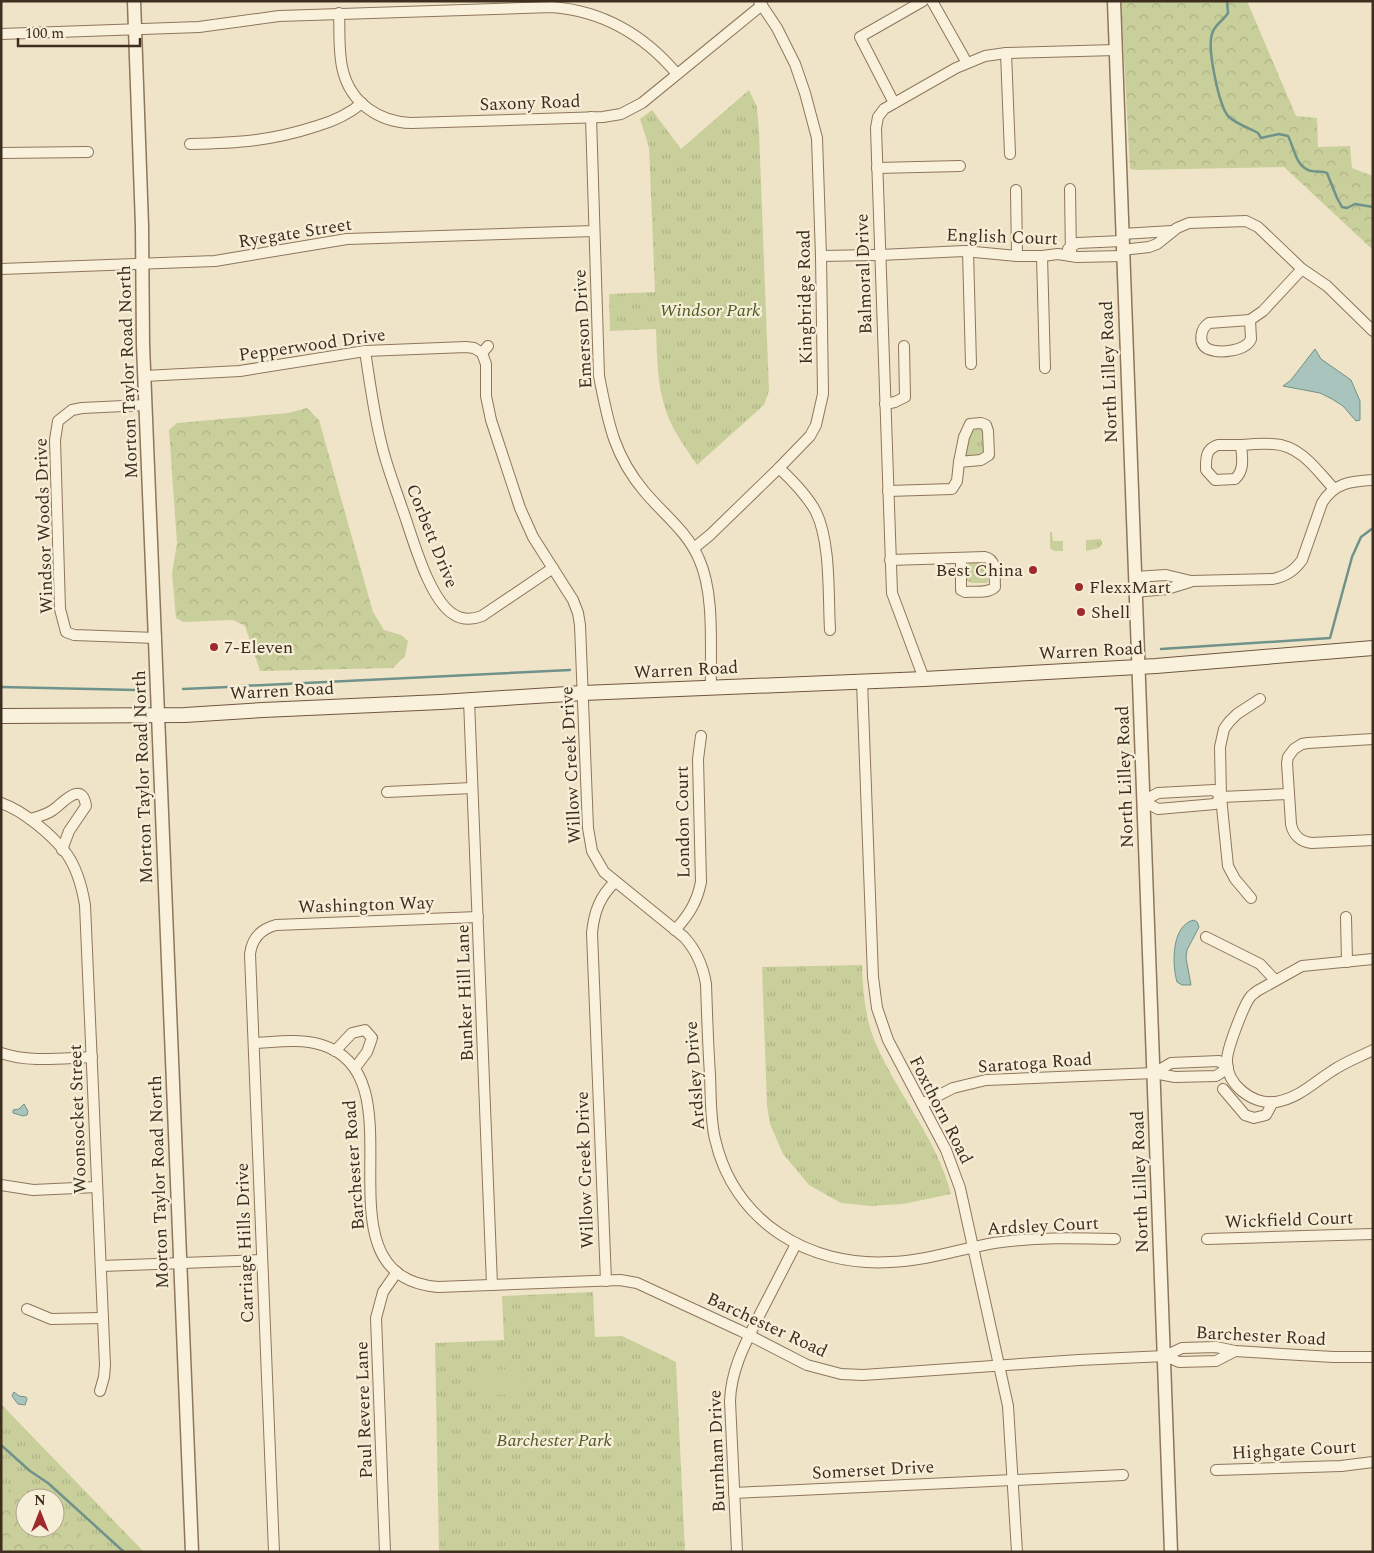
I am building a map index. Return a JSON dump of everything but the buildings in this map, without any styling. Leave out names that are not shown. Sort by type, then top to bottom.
[{"type":"main road","name":"Warren Road","points":[[1,716],[159,716],[582,693],[924,679],[1139,667],[1373,648]]},
{"type":"street","name":"Morton Taylor Road North","points":[[134,1],[145,405],[192,1552]]},
{"type":"street","points":[[894,103],[860,38],[923,1]]},
{"type":"street","points":[[932,1],[967,63]]},
{"type":"street","name":"North Lilley Road","points":[[1114,1],[1171,1552]]},
{"type":"street","name":"Saxony Road","points":[[339,13],[342,70],[350,89],[362,104],[379,116],[402,123],[614,116],[642,104],[761,3]]},
{"type":"street","name":"Kingbridge Road","points":[[694,548],[710,535],[810,436],[816,425],[821,404],[823,381],[817,138],[800,78],[784,40],[761,3]]},
{"type":"street","points":[[1,34],[199,27],[280,16],[339,13],[525,7],[568,8],[600,17],[629,31],[666,61],[677,74]]},
{"type":"street","name":"Balmoral Drive","points":[[924,679],[892,593],[878,255],[876,123],[881,112],[894,103],[967,63],[985,56],[1006,53],[1116,50]]},
{"type":"street","points":[[1006,53],[1010,154]]},
{"type":"street","points":[[190,144],[242,143],[278,137],[342,118],[362,104]]},
{"type":"street","name":"Emerson Drive","points":[[591,118],[599,376],[613,441],[634,479],[680,529],[694,548],[703,568],[708,592],[711,687]]},
{"type":"street","points":[[1,153],[88,152]]},
{"type":"street","points":[[877,168],[960,166]]},
{"type":"street","points":[[1070,189],[1071,252]]},
{"type":"street","points":[[1016,190],[1017,256]]},
{"type":"street","points":[[1122,245],[1172,231],[1189,223],[1246,221],[1258,227],[1302,270],[1327,286],[1373,331]]},
{"type":"street","name":"Ryegate Street","points":[[1,269],[215,262],[347,239],[594,231]]},
{"type":"street","points":[[1071,252],[1077,243],[1149,247],[1157,244],[1172,231]]},
{"type":"street","name":"English Court","points":[[821,256],[968,251],[1017,256],[1042,256],[1122,245]]},
{"type":"street","points":[[968,251],[970,364]]},
{"type":"street","points":[[1042,256],[1045,368]]},
{"type":"street","points":[[1250,320],[1251,339],[1245,348],[1239,350],[1216,350],[1206,347],[1203,342],[1202,331],[1209,323],[1250,320],[1263,311],[1302,270]]},
{"type":"street","points":[[885,404],[905,397],[904,346]]},
{"type":"street","name":"Pepperwood Drive","points":[[144,376],[240,371],[365,351],[466,347],[485,350]]},
{"type":"street","name":"Willow Creek Drive","points":[[485,350],[488,408],[496,437],[526,523],[533,538],[574,600],[578,613],[589,839],[598,863],[604,872],[615,882],[598,905],[592,933],[606,1281]]},
{"type":"street","name":"Corbett Drive","points":[[365,351],[378,431],[386,460],[422,564],[433,588],[446,609],[462,618],[470,619],[482,616],[553,568]]},
{"type":"street","name":"Windsor Woods Drive","points":[[145,405],[75,409],[58,421],[55,449],[60,609],[66,632],[74,635],[156,638]]},
{"type":"street","points":[[1241,445],[1273,444],[1293,450],[1309,460],[1334,489]]},
{"type":"street","points":[[888,491],[952,489],[958,481],[959,462]]},
{"type":"street","points":[[779,468],[808,499],[820,521],[826,556],[830,630]]},
{"type":"street","points":[[1135,577],[1166,575],[1190,581],[1273,579],[1289,574],[1302,560],[1322,503],[1334,489],[1350,482],[1373,480]]},
{"type":"street","points":[[890,560],[985,557],[990,558],[994,562],[995,587],[990,591],[965,592],[961,590],[961,558]]},
{"type":"street","points":[[1135,592],[1167,590],[1190,581]]},
{"type":"street","name":"Foxthorn Road","points":[[862,681],[875,996],[880,1020],[888,1040],[955,1170],[974,1247],[1010,1418],[1017,1552]]},
{"type":"street","points":[[1251,898],[1235,879],[1228,866],[1220,798],[1220,747],[1224,729],[1238,714],[1260,699]]},
{"type":"street","name":"Bunker Hill Lane","points":[[469,700],[492,1285]]},
{"type":"street","name":"London Court","points":[[675,930],[693,907],[701,882],[698,759],[701,736]]},
{"type":"street","points":[[1373,739],[1308,743],[1297,746],[1290,752],[1287,760],[1291,826],[1300,840],[1312,843],[1373,840]]},
{"type":"street","points":[[387,792],[472,788]]},
{"type":"street","points":[[1143,801],[1158,793],[1197,790],[1214,790],[1220,798]]},
{"type":"street","points":[[30,819],[49,813],[73,794],[81,796],[86,806],[69,831],[62,850]]},
{"type":"street","points":[[1143,801],[1158,809],[1215,804],[1220,798],[1288,794]]},
{"type":"street","name":"Woonsocket Street","points":[[1,803],[30,819],[62,850],[69,859],[78,878],[85,905],[102,1266],[102,1318],[105,1365],[100,1391]]},
{"type":"street","name":"Ardsley Drive","points":[[615,882],[684,937],[694,949],[700,961],[704,974],[715,1140],[722,1162],[734,1187],[750,1208],[770,1228],[796,1244],[830,1258],[851,1262],[872,1263],[914,1260],[974,1247]]},
{"type":"street","name":"Washington Way","points":[[258,935],[265,929],[276,925],[478,917]]},
{"type":"street","points":[[1346,918],[1347,962]]},
{"type":"street","name":"Carriage Hills Drive","points":[[258,935],[252,944],[250,954],[274,1552]]},
{"type":"street","points":[[1206,937],[1260,964],[1275,980]]},
{"type":"street","points":[[1373,959],[1307,964],[1275,980],[1251,996],[1228,1051],[1228,1068],[1230,1076],[1246,1095],[1264,1102],[1273,1102],[1296,1096],[1333,1070],[1373,1050]]},
{"type":"street","points":[[335,1051],[352,1033],[365,1030],[372,1038],[367,1052],[355,1068]]},
{"type":"street","name":"Barchester Road","points":[[254,1043],[312,1042],[335,1051],[355,1068],[364,1083],[368,1105],[374,1232],[382,1254],[396,1272],[411,1280],[430,1286],[606,1281],[626,1281],[646,1285],[750,1335],[807,1365],[841,1374],[863,1375],[1165,1356],[1179,1362],[1216,1361],[1235,1351],[1333,1357],[1373,1357]]},
{"type":"street","points":[[1,1053],[28,1060],[92,1057]]},
{"type":"street","points":[[1154,1073],[1172,1063],[1219,1061],[1228,1068]]},
{"type":"street","points":[[1154,1073],[1175,1077],[1216,1076],[1228,1068]]},
{"type":"street","name":"Saratoga Road","points":[[922,1104],[953,1088],[986,1080],[1154,1073]]},
{"type":"street","points":[[1223,1088],[1245,1115],[1254,1118],[1266,1115],[1273,1102]]},
{"type":"street","points":[[1,1185],[33,1190],[97,1187]]},
{"type":"street","name":"Wickfield Court","points":[[1207,1238],[1373,1234]]},
{"type":"street","name":"Ardsley Court","points":[[974,1247],[1016,1241],[1085,1238],[1115,1239]]},
{"type":"street","name":"Burnham Drive","points":[[737,1552],[730,1389],[735,1365],[796,1244]]},
{"type":"street","points":[[102,1266],[262,1260]]},
{"type":"street","name":"Paul Revere Lane","points":[[385,1552],[376,1318],[383,1292],[396,1272]]},
{"type":"street","points":[[27,1309],[51,1319],[102,1318]]},
{"type":"street","name":"Highgate Court","points":[[1216,1470],[1341,1466],[1373,1462]]},
{"type":"street","name":"Somerset Drive","points":[[734,1494],[1123,1475]]},
{"type":"green space","points":[[1121,1],[1247,1],[1296,116],[1317,118],[1318,147],[1350,146],[1352,168],[1373,176],[1373,250],[1284,167],[1130,169]]},
{"type":"green space","name":"Windsor Park","points":[[749,90],[757,107],[759,131],[769,391],[764,405],[697,465],[676,432],[666,411],[659,381],[656,329],[610,331],[609,294],[655,292],[649,147],[640,119],[652,110],[681,149]]},
{"type":"green space","points":[[307,408],[319,420],[373,612],[384,630],[401,635],[408,641],[405,656],[393,668],[260,671],[245,626],[233,620],[183,622],[176,618],[172,573],[177,543],[169,430],[177,423],[288,413]]},
{"type":"green space","points":[[980,427],[983,429],[986,448],[983,455],[967,456],[965,452],[970,437],[973,431]]},
{"type":"green space","points":[[1050,532],[1052,532],[1053,541],[1063,541],[1063,551],[1054,551],[1050,548]]},
{"type":"green space","points":[[1101,539],[1102,544],[1099,548],[1086,551],[1086,540]]},
{"type":"green space","points":[[971,562],[984,562],[988,565],[989,577],[987,583],[967,581],[966,566]]},
{"type":"green space","points":[[862,965],[865,1005],[872,1035],[885,1063],[927,1136],[945,1174],[951,1194],[903,1204],[870,1206],[841,1203],[809,1185],[783,1154],[770,1124],[767,1106],[762,967]]},
{"type":"green space","name":"Barchester Park","points":[[593,1292],[595,1337],[622,1336],[676,1362],[685,1552],[439,1552],[435,1343],[504,1340],[502,1296]]},
{"type":"green space","points":[[520,1369],[521,1394],[482,1395],[481,1370]]},
{"type":"green space","points":[[1,1404],[144,1552],[1,1552]]},
{"type":"green space","points":[[12,1487],[25,1488],[15,1488],[15,1538],[65,1538],[65,1520],[101,1552],[1,1552],[1,1496]]},
{"type":"water","points":[[1315,349],[1321,359],[1351,380],[1360,401],[1360,420],[1356,421],[1343,406],[1320,393],[1283,386],[1291,380]]},
{"type":"water","points":[[1194,920],[1199,927],[1187,950],[1186,958],[1191,985],[1182,985],[1177,982],[1175,975],[1175,946],[1181,929],[1186,923]]},
{"type":"water","points":[[24,1104],[28,1111],[27,1115],[23,1116],[13,1113],[13,1110],[19,1109]]},
{"type":"water","points":[[14,1392],[19,1396],[26,1397],[25,1405],[18,1404],[12,1396]]},
{"type":"waterway","points":[[1227,1],[1228,13],[1212,34],[1211,52],[1221,101],[1228,116],[1239,124],[1258,133],[1261,138],[1279,134],[1288,136],[1300,164],[1310,171],[1327,173],[1342,207],[1347,208],[1355,204],[1373,207]]},
{"type":"waterway","points":[[1161,649],[1330,638],[1352,557],[1361,537],[1373,528]]},
{"type":"waterway","points":[[242,686],[570,670]]},
{"type":"waterway","points":[[1,687],[136,690]]},
{"type":"waterway","points":[[183,689],[228,687]]},
{"type":"waterway","points":[[1,1445],[30,1471],[48,1483],[124,1552]]},
{"type":"place","name":"Best China","points":[[1033,570]]},
{"type":"place","name":"FlexxMart","points":[[1079,587]]},
{"type":"place","name":"Shell","points":[[1081,612]]},
{"type":"place","name":"7-Eleven","points":[[214,647]]}]
